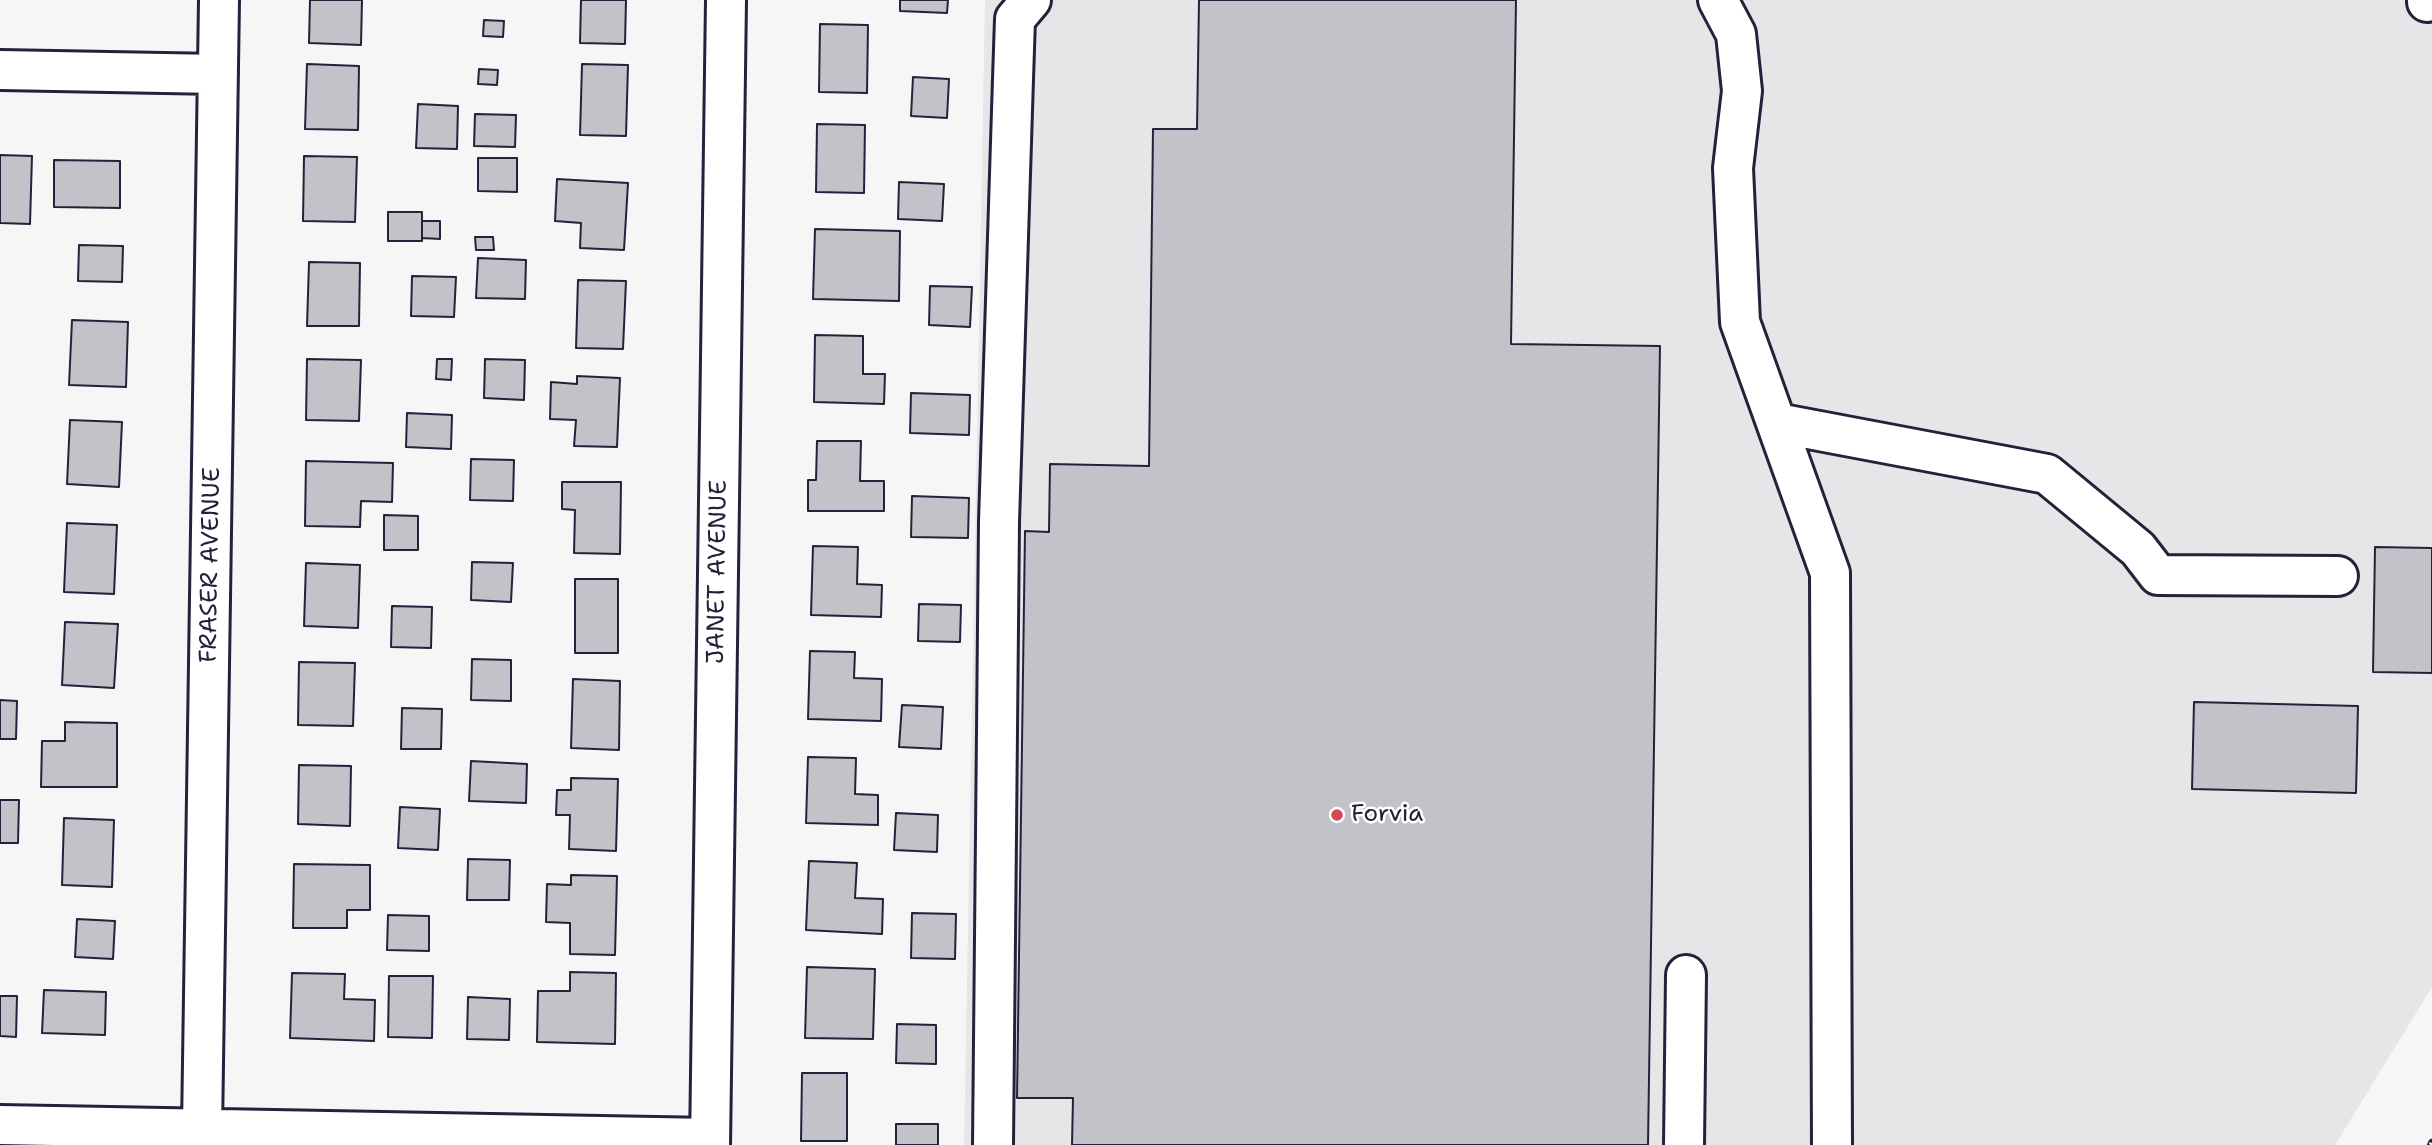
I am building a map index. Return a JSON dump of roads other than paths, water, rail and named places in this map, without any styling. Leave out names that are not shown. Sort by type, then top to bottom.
[{"type":"street","name":"FRASER AVENUE","points":[[202,1129],[219,0]]},
{"type":"street","name":"JANET AVENUE","points":[[710,1141],[726,0]]},
{"type":"street","points":[[993,1145],[999,522],[1013,79],[1015,19],[1031,0]]},
{"type":"street","points":[[1718,0],[1737,34],[1742,91],[1732,168],[1740,322],[1830,573],[1832,1145]]},
{"type":"street","points":[[0,70],[218,74]]},
{"type":"street","points":[[1777,423],[2047,474],[2138,549],[2158,575],[2339,576]]},
{"type":"street","points":[[1684,1145],[1686,975]]},
{"type":"street","points":[[0,1125],[710,1141]]},
{"type":"place","name":"Forvia","points":[[1337,815]]}]
